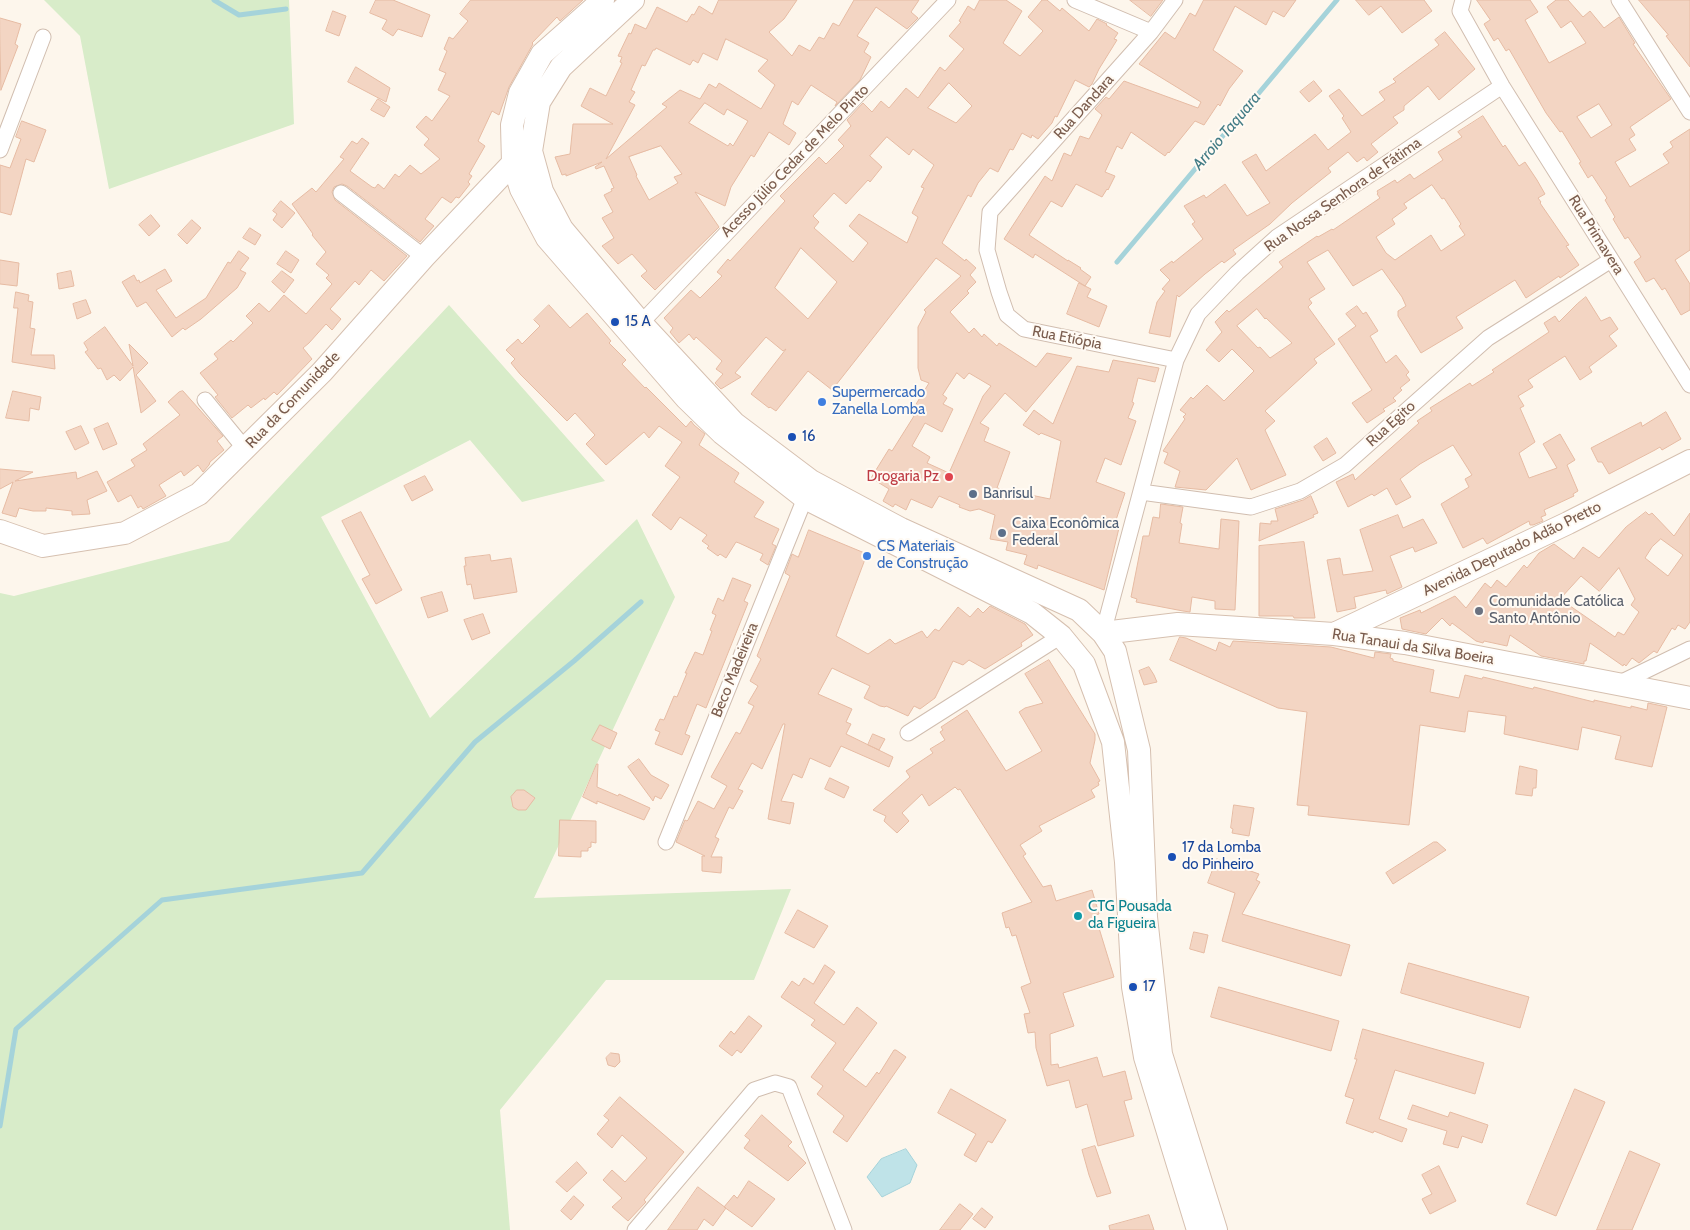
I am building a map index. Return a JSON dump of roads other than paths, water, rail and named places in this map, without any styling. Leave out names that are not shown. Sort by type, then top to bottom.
[{"type":"main road","points":[[603,0],[542,54],[520,93],[512,125],[522,157],[562,229],[641,323],[734,423],[811,481],[901,529],[1079,610],[1109,642],[1139,750],[1146,917],[1161,1054],[1216,1230]]},
{"type":"main road","points":[[633,0],[561,67],[539,102],[522,157],[521,189],[547,238],[686,398],[722,433],[805,498],[1032,613],[1060,636],[1084,664],[1113,742],[1126,862],[1133,987],[1145,1057],[1198,1230]]},
{"type":"main road","name":"Rua da Comunidade","points":[[0,531],[43,546],[125,533],[199,494],[246,450],[322,372],[424,257],[522,157]]},
{"type":"main road","name":"Avenida Deputado Adão Pretto","points":[[1334,634],[1568,523],[1690,461]]},
{"type":"main road","points":[[1060,636],[1079,610]]},
{"type":"main road","name":"Rua Tanaui da Silva Boeira","points":[[1084,664],[1109,642],[1178,624],[1334,634],[1405,643],[1690,698]]},
{"type":"street","name":"Acesso Júlio Cedar de Melo Pinto","points":[[641,323],[948,0]]},
{"type":"street","points":[[1075,0],[1151,32]]},
{"type":"street","name":"Rua Dandara","points":[[990,212],[1151,32],[1175,0]]},
{"type":"street","name":"Rua Primavera","points":[[1463,0],[1460,11],[1502,86],[1690,385]]},
{"type":"street","points":[[1619,0],[1690,112]]},
{"type":"street","points":[[1,146],[44,37]]},
{"type":"street","name":"Rua Nossa Senhora de Fátima","points":[[1109,642],[1141,492],[1176,360],[1198,314],[1237,273],[1277,237],[1502,86]]},
{"type":"street","points":[[341,193],[424,257]]},
{"type":"street","name":"Rua Etiópia","points":[[990,212],[987,250],[999,292],[1007,315],[1024,329],[1176,360]]},
{"type":"street","name":"Rua Egito","points":[[1141,492],[1251,506],[1300,491],[1345,465],[1488,338],[1611,260]]},
{"type":"street","points":[[205,400],[246,450]]},
{"type":"street","name":"Beco Madeireira","points":[[666,842],[805,498]]},
{"type":"street","points":[[908,733],[1060,636]]},
{"type":"street","points":[[1618,684],[1690,649]]},
{"type":"street","points":[[635,1230],[754,1090],[775,1083],[789,1087],[844,1230]]},
{"type":"water","points":[[906,1149],[917,1165],[910,1183],[882,1197],[867,1177],[881,1159]]},
{"type":"waterway","points":[[214,0],[239,15],[286,9]]},
{"type":"waterway","name":"Arroio Taquara","points":[[1117,262],[1337,0]]},
{"type":"waterway","points":[[0,1126],[16,1029],[162,900],[362,873],[475,742],[574,661],[641,602]]},
{"type":"place","name":"15 A","points":[[615,322]]},
{"type":"place","name":"Supermercado Zanella Lomba","points":[[822,402]]},
{"type":"place","name":"16","points":[[792,437]]},
{"type":"place","name":"Drogaria Pz","points":[[949,477]]},
{"type":"place","name":"Banrisul","points":[[973,494]]},
{"type":"place","name":"Caixa Econômica Federal","points":[[1002,533]]},
{"type":"place","name":"CS Materiais de Construção","points":[[867,556]]},
{"type":"place","name":"Comunidade Católica Santo Antônio","points":[[1479,611]]},
{"type":"place","name":"17 da Lomba do Pinheiro","points":[[1172,857]]},
{"type":"place","name":"CTG Pousada da Figueira","points":[[1078,916]]},
{"type":"place","name":"17","points":[[1133,987]]}]
